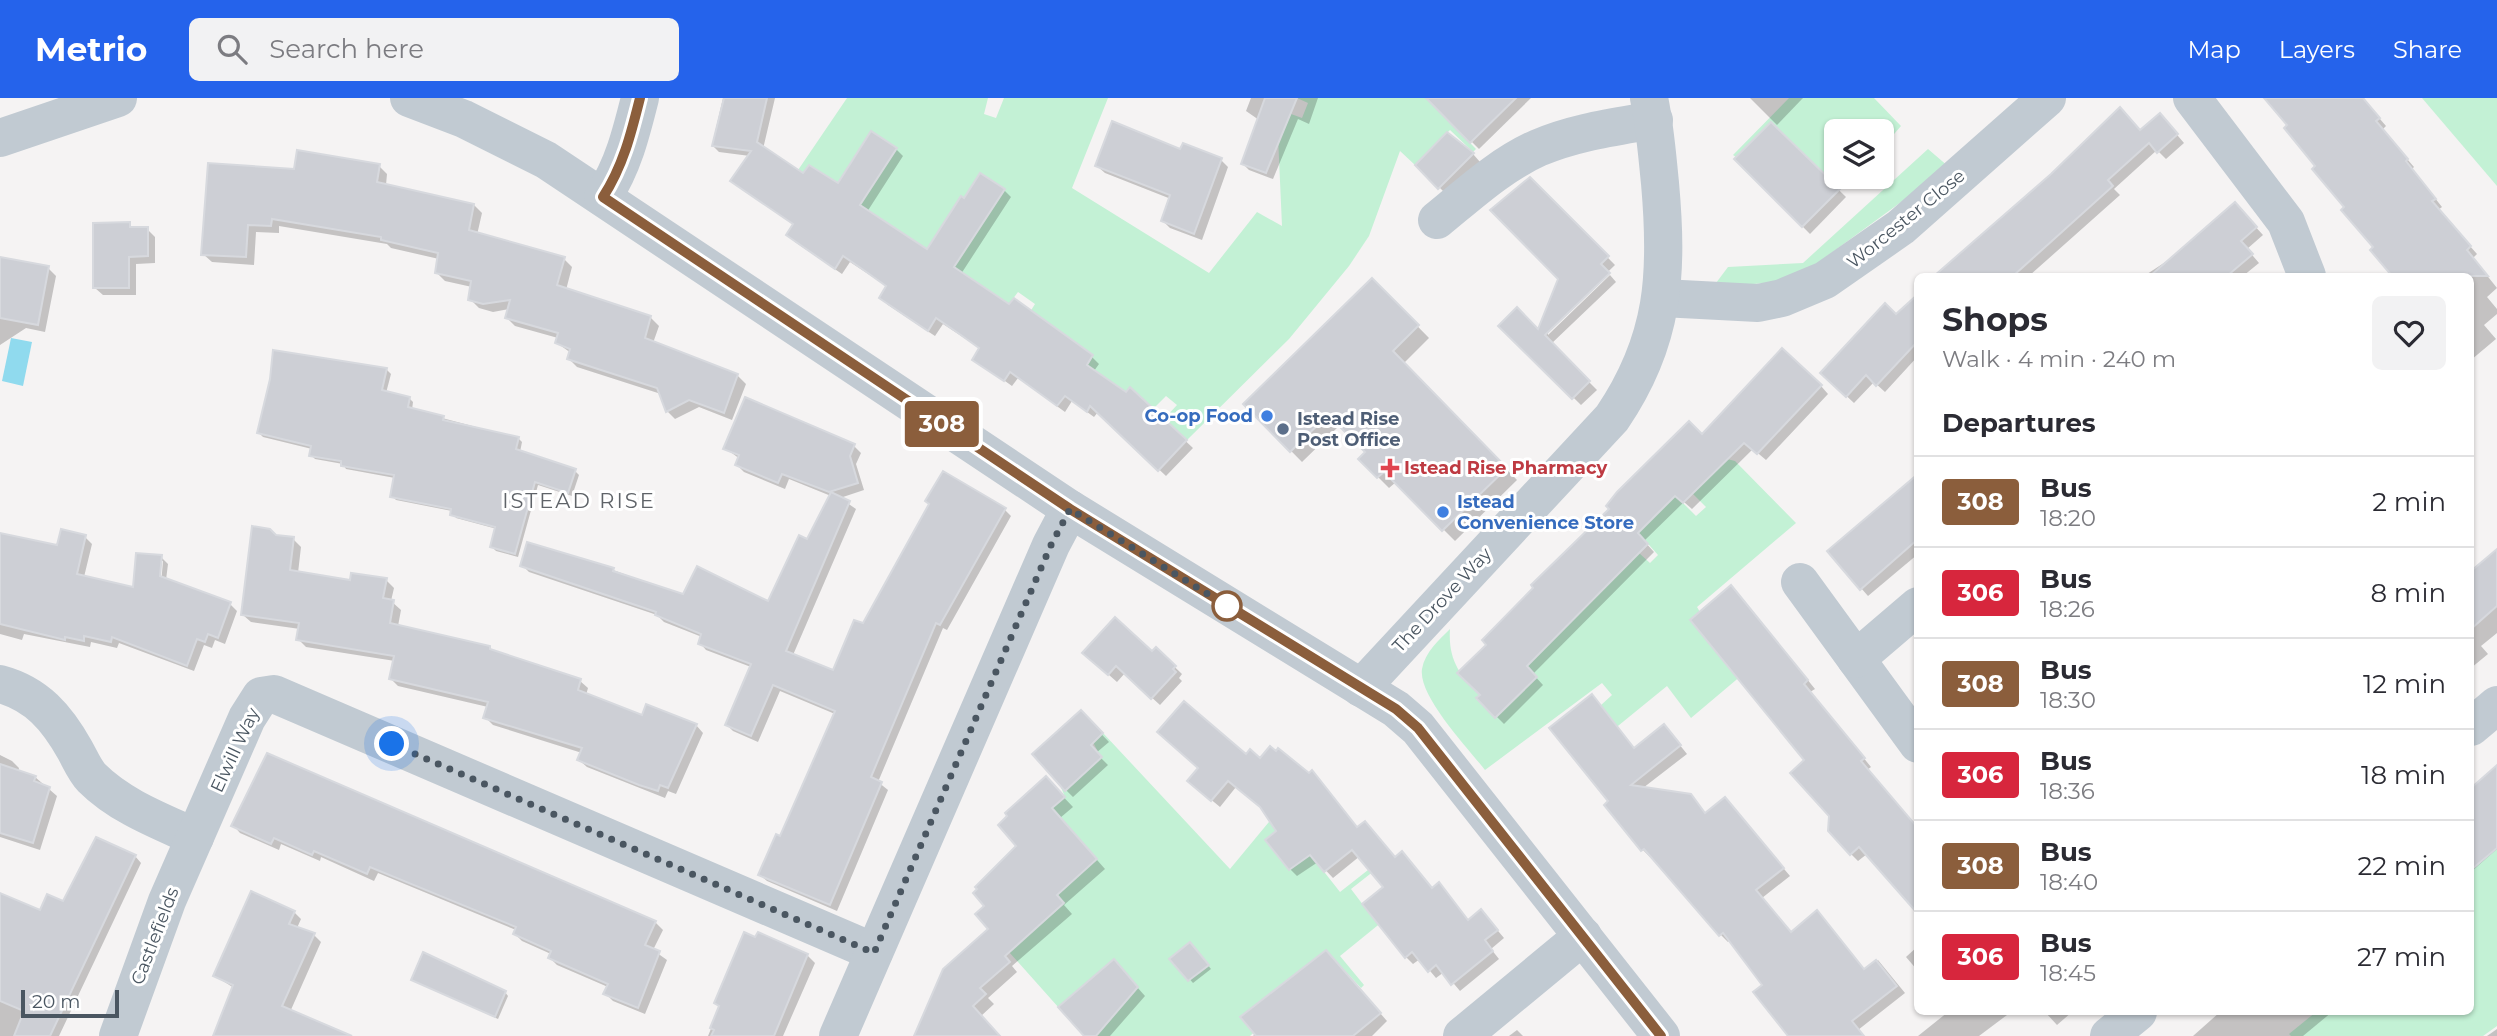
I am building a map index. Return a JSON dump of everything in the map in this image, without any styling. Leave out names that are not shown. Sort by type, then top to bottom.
[{"type":"street","points":[[0,138],[118,98]]},
{"type":"street","points":[[409,98],[464,119],[546,160],[1070,509],[1396,709],[1418,728],[1661,1036]]},
{"type":"street","points":[[603,197],[617,176],[626,154],[640,98]]},
{"type":"street","name":"Worcester Close","points":[[1661,298],[1758,303],[1816,284],[1860,259],[1901,228],[2047,98]]},
{"type":"street","points":[[2192,98],[2286,222],[2304,273]]},
{"type":"street","points":[[1437,220],[1502,169],[1539,148],[1652,109]]},
{"type":"street","name":"The Drove Way","points":[[1361,688],[1612,418],[1630,392],[1643,360],[1661,298],[1666,246],[1652,109]]},
{"type":"street","points":[[838,1036],[1051,545],[1070,509]]},
{"type":"street","points":[[1800,582],[1914,739]]},
{"type":"street","points":[[1856,659],[1914,609]]},
{"type":"street","points":[[0,684],[35,699],[51,712],[89,776],[108,793],[146,815],[195,837]]},
{"type":"street","name":"Elwill Way","points":[[195,837],[252,706],[261,696],[274,694],[874,953]]},
{"type":"street","points":[[2474,724],[2497,705]]},
{"type":"street","name":"Castlefields","points":[[118,1036],[167,901],[195,837]]},
{"type":"street","points":[[1462,1036],[1583,936]]},
{"type":"street","points":[[2109,1036],[2134,1015]]},
{"type":"green space","points":[[847,98],[988,98],[984,114],[996,118],[1004,98],[1108,98],[1072,188],[1209,273],[1257,212],[1282,226],[1278,136],[1259,117],[1285,127],[1291,114],[1302,118],[1308,103],[1297,98],[1457,98],[1438,110],[1476,149],[1473,152],[1450,130],[1415,165],[1400,151],[1369,236],[1349,266],[1289,339],[1187,440],[1164,419],[1177,405],[1166,396],[1153,409],[1130,387],[1120,398],[1109,380],[1087,365],[1093,355],[1053,326],[1020,328],[1035,304],[1018,292],[1009,304],[989,290],[981,301],[926,255],[888,240],[845,188],[809,165],[799,180],[794,176]]},
{"type":"green space","points":[[1789,98],[1874,98],[1901,126],[1894,134],[1894,119],[1824,119],[1824,173],[1783,133],[1736,157],[1733,155]]},
{"type":"green space","points":[[2422,98],[2497,98],[2497,186]]},
{"type":"green space","points":[[1928,149],[1949,167],[1793,281],[1713,287],[1728,267],[1803,263],[1884,189],[1894,189],[1894,180]]},
{"type":"green space","points":[[1727,459],[1735,461],[1796,523],[1697,607],[1700,612],[1699,631],[1719,654],[1755,664],[1691,718],[1667,686],[1613,730],[1600,706],[1612,695],[1602,683],[1485,770],[1446,721],[1428,693],[1422,669],[1433,647],[1450,629],[1451,649],[1456,666],[1480,695],[1476,699],[1495,718],[1537,677],[1527,666],[1639,553],[1650,563],[1658,555],[1642,537],[1635,535],[1677,493],[1677,497],[1696,516],[1706,507],[1686,487],[1701,485]]},
{"type":"green space","points":[[1103,733],[1230,869],[1292,794],[1302,805],[1327,788],[1265,840],[1288,869],[1354,823],[1356,826],[1314,859],[1340,892],[1382,859],[1393,856],[1351,889],[1376,922],[1420,891],[1340,956],[1364,985],[1361,988],[1326,950],[1312,961],[1301,992],[1289,978],[1274,990],[1285,1004],[1250,1036],[1084,1036],[1009,952],[1064,904],[1056,891],[1064,888],[1097,859],[1052,808],[1065,797],[1060,785],[1066,790],[1101,758],[1093,742]]},
{"type":"green space","points":[[2497,834],[2497,1026],[2483,1036],[2289,1034],[2312,1015],[2474,1015],[2474,865],[2487,856]]},
{"type":"water","points":[[11,338],[32,342],[23,386],[2,381]]},
{"type":"building","points":[[724,98],[767,98],[757,142],[803,173],[809,165],[838,183],[871,131],[897,148],[860,205],[927,249],[961,196],[964,198],[980,173],[1005,189],[954,267],[1009,304],[1014,298],[1093,355],[1087,365],[1126,392],[1130,387],[1187,440],[1158,471],[1090,406],[1087,412],[1065,396],[1057,406],[1010,372],[1004,381],[972,360],[979,348],[936,318],[928,331],[879,298],[886,286],[843,256],[835,269],[786,235],[793,224],[730,181],[751,151],[712,146]]},
{"type":"building","points":[[1265,98],[1297,98],[1266,173],[1241,164]]},
{"type":"building","points":[[1426,98],[1516,98],[1470,143]]},
{"type":"building","points":[[2264,98],[2363,98],[2380,118],[2376,121],[2408,159],[2406,161],[2436,199],[2432,201],[2471,246],[2467,250],[2488,276],[2474,276],[2474,273],[2389,273],[2370,250],[2373,247],[2341,210],[2344,207],[2312,169],[2315,166],[2284,128],[2287,125]]},
{"type":"building","points":[[2120,107],[2140,130],[2160,113],[2178,134],[2157,153],[2149,143],[2108,180],[2113,186],[2016,273],[1937,273],[2051,174]]},
{"type":"building","points":[[1112,121],[1180,149],[1183,143],[1222,158],[1194,234],[1161,221],[1170,195],[1095,166]]},
{"type":"building","points":[[1771,122],[1824,173],[1824,189],[1840,189],[1802,227],[1734,159]]},
{"type":"building","points":[[1447,132],[1474,153],[1438,189],[1415,165]]},
{"type":"building","points":[[297,150],[380,164],[377,182],[474,204],[469,230],[565,257],[557,285],[651,316],[645,338],[738,374],[724,413],[689,400],[666,412],[657,388],[567,359],[570,349],[555,343],[558,333],[505,318],[510,300],[483,304],[468,300],[471,281],[435,273],[438,253],[381,240],[381,237],[272,219],[271,226],[248,225],[246,257],[201,255],[208,163],[294,169]]},
{"type":"building","points":[[1530,177],[1609,256],[1601,264],[1610,273],[1545,335],[1590,381],[1572,399],[1498,326],[1517,307],[1538,329],[1558,279],[1490,210]]},
{"type":"building","points":[[2235,202],[2257,227],[2241,241],[2253,254],[2231,273],[2153,273]]},
{"type":"building","points":[[130,222],[130,227],[148,227],[148,256],[129,257],[129,288],[93,288],[93,223]]},
{"type":"building","points":[[0,257],[49,266],[38,325],[0,318]]},
{"type":"building","points":[[1372,278],[1419,325],[1393,351],[1507,468],[1442,531],[1384,472],[1377,478],[1358,459],[1365,452],[1328,415],[1290,452],[1243,404]]},
{"type":"building","points":[[1914,298],[1914,345],[1876,386],[1866,375],[1846,397],[1820,373],[1885,303],[1896,314]]},
{"type":"building","points":[[1782,348],[1822,385],[1757,454],[1744,443],[1683,503],[1675,496],[1638,533],[1648,544],[1527,666],[1537,677],[1495,718],[1476,698],[1480,695],[1457,673],[1486,645],[1482,640],[1533,588],[1531,585],[1609,509],[1606,506],[1617,492],[1689,421],[1702,434]]},
{"type":"building","points":[[273,350],[387,368],[382,390],[410,397],[408,407],[444,416],[443,420],[519,437],[516,449],[576,469],[568,493],[535,482],[515,554],[490,547],[495,527],[450,515],[451,509],[390,497],[394,475],[341,466],[341,461],[309,456],[311,446],[257,433],[270,379]]},
{"type":"building","points":[[745,397],[855,444],[850,456],[858,483],[829,492],[782,474],[778,483],[735,465],[739,455],[723,449]]},
{"type":"building","points":[[943,471],[1006,508],[940,625],[936,623],[871,777],[882,782],[830,905],[758,875],[776,834],[780,836],[835,711],[773,685],[751,736],[725,725],[751,664],[698,644],[701,634],[655,615],[656,612],[520,566],[527,542],[614,568],[613,571],[683,594],[697,566],[768,601],[799,535],[807,539],[831,492],[850,501],[786,651],[833,670],[854,620],[863,623],[929,504],[925,501]]},
{"type":"building","points":[[1914,477],[1914,543],[1860,590],[1827,551]]},
{"type":"building","points":[[252,526],[270,529],[276,535],[294,537],[290,570],[350,580],[351,573],[387,578],[383,598],[394,600],[390,623],[490,646],[490,649],[581,679],[578,690],[642,715],[646,704],[697,724],[668,788],[660,785],[658,791],[639,785],[577,760],[582,748],[483,718],[488,702],[389,679],[394,656],[296,640],[299,623],[241,615]]},
{"type":"building","points":[[61,529],[86,535],[77,574],[133,587],[136,553],[162,555],[160,576],[231,602],[218,638],[208,634],[205,642],[197,639],[187,666],[112,637],[111,642],[84,636],[84,641],[65,637],[65,640],[0,624],[0,533],[57,545]]},
{"type":"building","points":[[2497,549],[2497,606],[2474,626],[2474,568]]},
{"type":"building","points":[[1731,585],[1808,680],[1804,684],[1865,758],[1861,761],[1914,823],[1914,909],[1859,847],[1850,855],[1828,831],[1829,816],[1790,773],[1804,760],[1690,620]]},
{"type":"building","points":[[1115,617],[1152,651],[1156,647],[1176,666],[1173,669],[1176,672],[1151,699],[1116,666],[1108,675],[1082,653]]},
{"type":"building","points":[[1592,694],[1634,748],[1664,724],[1681,745],[1631,785],[1691,794],[1705,813],[1725,797],[1784,868],[1756,890],[1791,932],[1817,910],[1864,969],[1876,960],[1897,986],[1852,1021],[1864,1036],[1788,1036],[1753,992],[1762,985],[1723,933],[1719,936],[1644,849],[1641,851],[1604,805],[1608,801],[1549,728]]},
{"type":"building","points":[[1184,701],[1246,754],[1250,749],[1260,758],[1270,746],[1276,751],[1278,748],[1309,773],[1312,770],[1357,827],[1365,821],[1395,857],[1402,851],[1432,888],[1439,882],[1468,920],[1481,909],[1498,930],[1485,940],[1493,951],[1451,985],[1436,965],[1428,972],[1412,952],[1405,958],[1362,904],[1383,887],[1352,850],[1324,872],[1310,855],[1289,870],[1265,840],[1276,831],[1260,807],[1228,781],[1211,801],[1187,781],[1198,768],[1157,732]]},
{"type":"building","points":[[1081,710],[1103,733],[1091,745],[1102,757],[1065,791],[1032,754]]},
{"type":"building","points":[[267,753],[656,921],[645,945],[660,951],[638,1008],[603,994],[608,984],[548,958],[551,951],[513,934],[516,927],[370,867],[367,874],[314,851],[312,855],[274,838],[271,844],[231,826]]},
{"type":"building","points":[[0,764],[36,776],[34,781],[50,787],[33,843],[0,833]]},
{"type":"building","points":[[2497,765],[2497,848],[2474,867],[2474,785]]},
{"type":"building","points":[[1046,776],[1065,797],[1052,808],[1097,859],[1057,895],[1064,903],[1005,956],[1010,962],[980,988],[986,994],[973,1006],[1000,1036],[914,1036],[943,969],[988,929],[975,914],[984,906],[973,893],[977,889],[975,887],[1016,846],[998,825],[1007,816],[1005,813]]},
{"type":"building","points":[[96,837],[136,855],[50,1036],[14,1036],[24,1011],[0,1001],[0,893],[40,910],[47,894],[63,901]]},
{"type":"building","points":[[251,891],[295,911],[289,924],[315,933],[282,1006],[352,1036],[213,1036],[233,985],[213,976]]},
{"type":"building","points":[[744,932],[755,937],[758,932],[808,954],[774,1036],[711,1036],[714,1030],[710,1028],[719,1006],[714,1003]]},
{"type":"building","points":[[1190,942],[1209,965],[1188,981],[1169,959]]},
{"type":"building","points":[[1326,950],[1381,1013],[1353,1036],[1256,1036],[1240,1017]]},
{"type":"building","points":[[423,952],[506,991],[495,1017],[411,980]]},
{"type":"building","points":[[1114,959],[1138,987],[1096,1036],[1084,1036],[1058,1007]]},
{"type":"bus line","name":"308","points":[[640,98],[626,154],[617,176],[603,197],[1070,509],[1396,709],[1418,728],[1661,1036]]},
{"type":"place","name":"Co-op Food","points":[[1267,416]]},
{"type":"place","name":"Istead Rise Post Office","points":[[1283,429]]},
{"type":"place","name":"Istead Rise Pharmacy","points":[[1390,468]]},
{"type":"place","name":"Istead Convenience Store","points":[[1443,512]]},
{"type":"district","name":"ISTEAD RISE","points":[[579,501]]},
{"type":"route","points":[[392,744],[874,953],[1051,545],[1070,509],[1227,606]]}]
